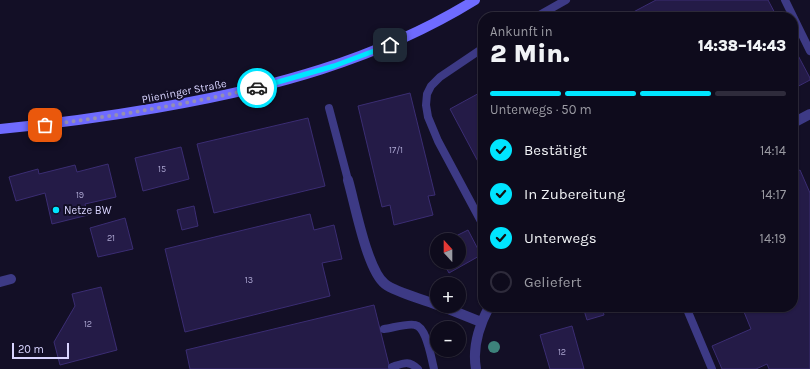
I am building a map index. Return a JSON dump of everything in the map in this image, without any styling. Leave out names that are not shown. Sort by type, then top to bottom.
[{"type":"street","name":"Plieninger Straße","points":[[0,129],[60,123],[132,112],[225,95],[288,80],[334,66],[402,39],[434,24],[476,0]]},
{"type":"street","points":[[798,120],[810,114]]},
{"type":"street","points":[[348,180],[368,253],[379,277],[391,288],[430,302]]},
{"type":"street","points":[[0,282],[11,279]]},
{"type":"street","points":[[476,369],[477,336],[481,322],[486,312]]},
{"type":"street","points":[[458,313],[481,322]]},
{"type":"lane","points":[[545,12],[566,0]]},
{"type":"lane","points":[[785,0],[791,12]]},
{"type":"lane","points":[[798,27],[810,52]]},
{"type":"lane","points":[[478,51],[440,76],[431,86],[427,94],[426,105],[428,117],[438,141],[478,216]]},
{"type":"lane","points":[[330,108],[348,180]]},
{"type":"lane","points":[[688,312],[712,369]]},
{"type":"lane","points":[[384,329],[414,324],[420,327],[424,332],[434,369]]},
{"type":"lane","points":[[392,366],[406,363],[413,364],[418,369]]},
{"type":"building","points":[[656,0],[768,0],[774,12],[633,12]]},
{"type":"building","points":[[798,55],[810,78],[810,80],[798,86]]},
{"type":"building","points":[[410,93],[435,195],[428,196],[433,215],[394,225],[390,205],[382,207],[358,106]]},
{"type":"building","points":[[478,94],[478,162],[450,109]]},
{"type":"building","points":[[308,118],[325,186],[214,213],[197,144]]},
{"type":"building","points":[[181,147],[189,179],[143,191],[135,158]]},
{"type":"building","points":[[108,164],[116,197],[85,204],[88,215],[52,224],[45,193],[16,201],[9,177],[38,169],[39,174],[75,165],[77,172]]},
{"type":"building","points":[[800,170],[810,193],[810,369],[769,369],[767,364],[756,369],[722,369],[712,346],[751,329],[744,312],[798,312],[798,171]]},
{"type":"building","points":[[194,206],[198,226],[182,230],[177,210]]},
{"type":"building","points":[[310,214],[314,230],[334,225],[342,259],[322,263],[330,296],[185,332],[165,249]]},
{"type":"building","points":[[125,218],[133,249],[98,257],[90,228]]},
{"type":"building","points":[[468,230],[478,249],[478,257],[466,263],[466,233],[462,233]]},
{"type":"building","points":[[447,269],[456,269],[449,273]]},
{"type":"building","points":[[101,287],[117,350],[60,365],[54,342],[75,306],[72,294]]},
{"type":"building","points":[[374,305],[390,369],[190,369],[186,350]]},
{"type":"building","points":[[585,312],[603,312],[604,315],[587,320]]},
{"type":"building","points":[[572,326],[584,369],[550,369],[540,335]]},
{"type":"way so far","points":[[45,125],[118,115],[257,88]]},
{"type":"place","name":"Netze BW","points":[[56,210]]},
{"type":"route","points":[[257,88],[300,77],[390,45]]}]
